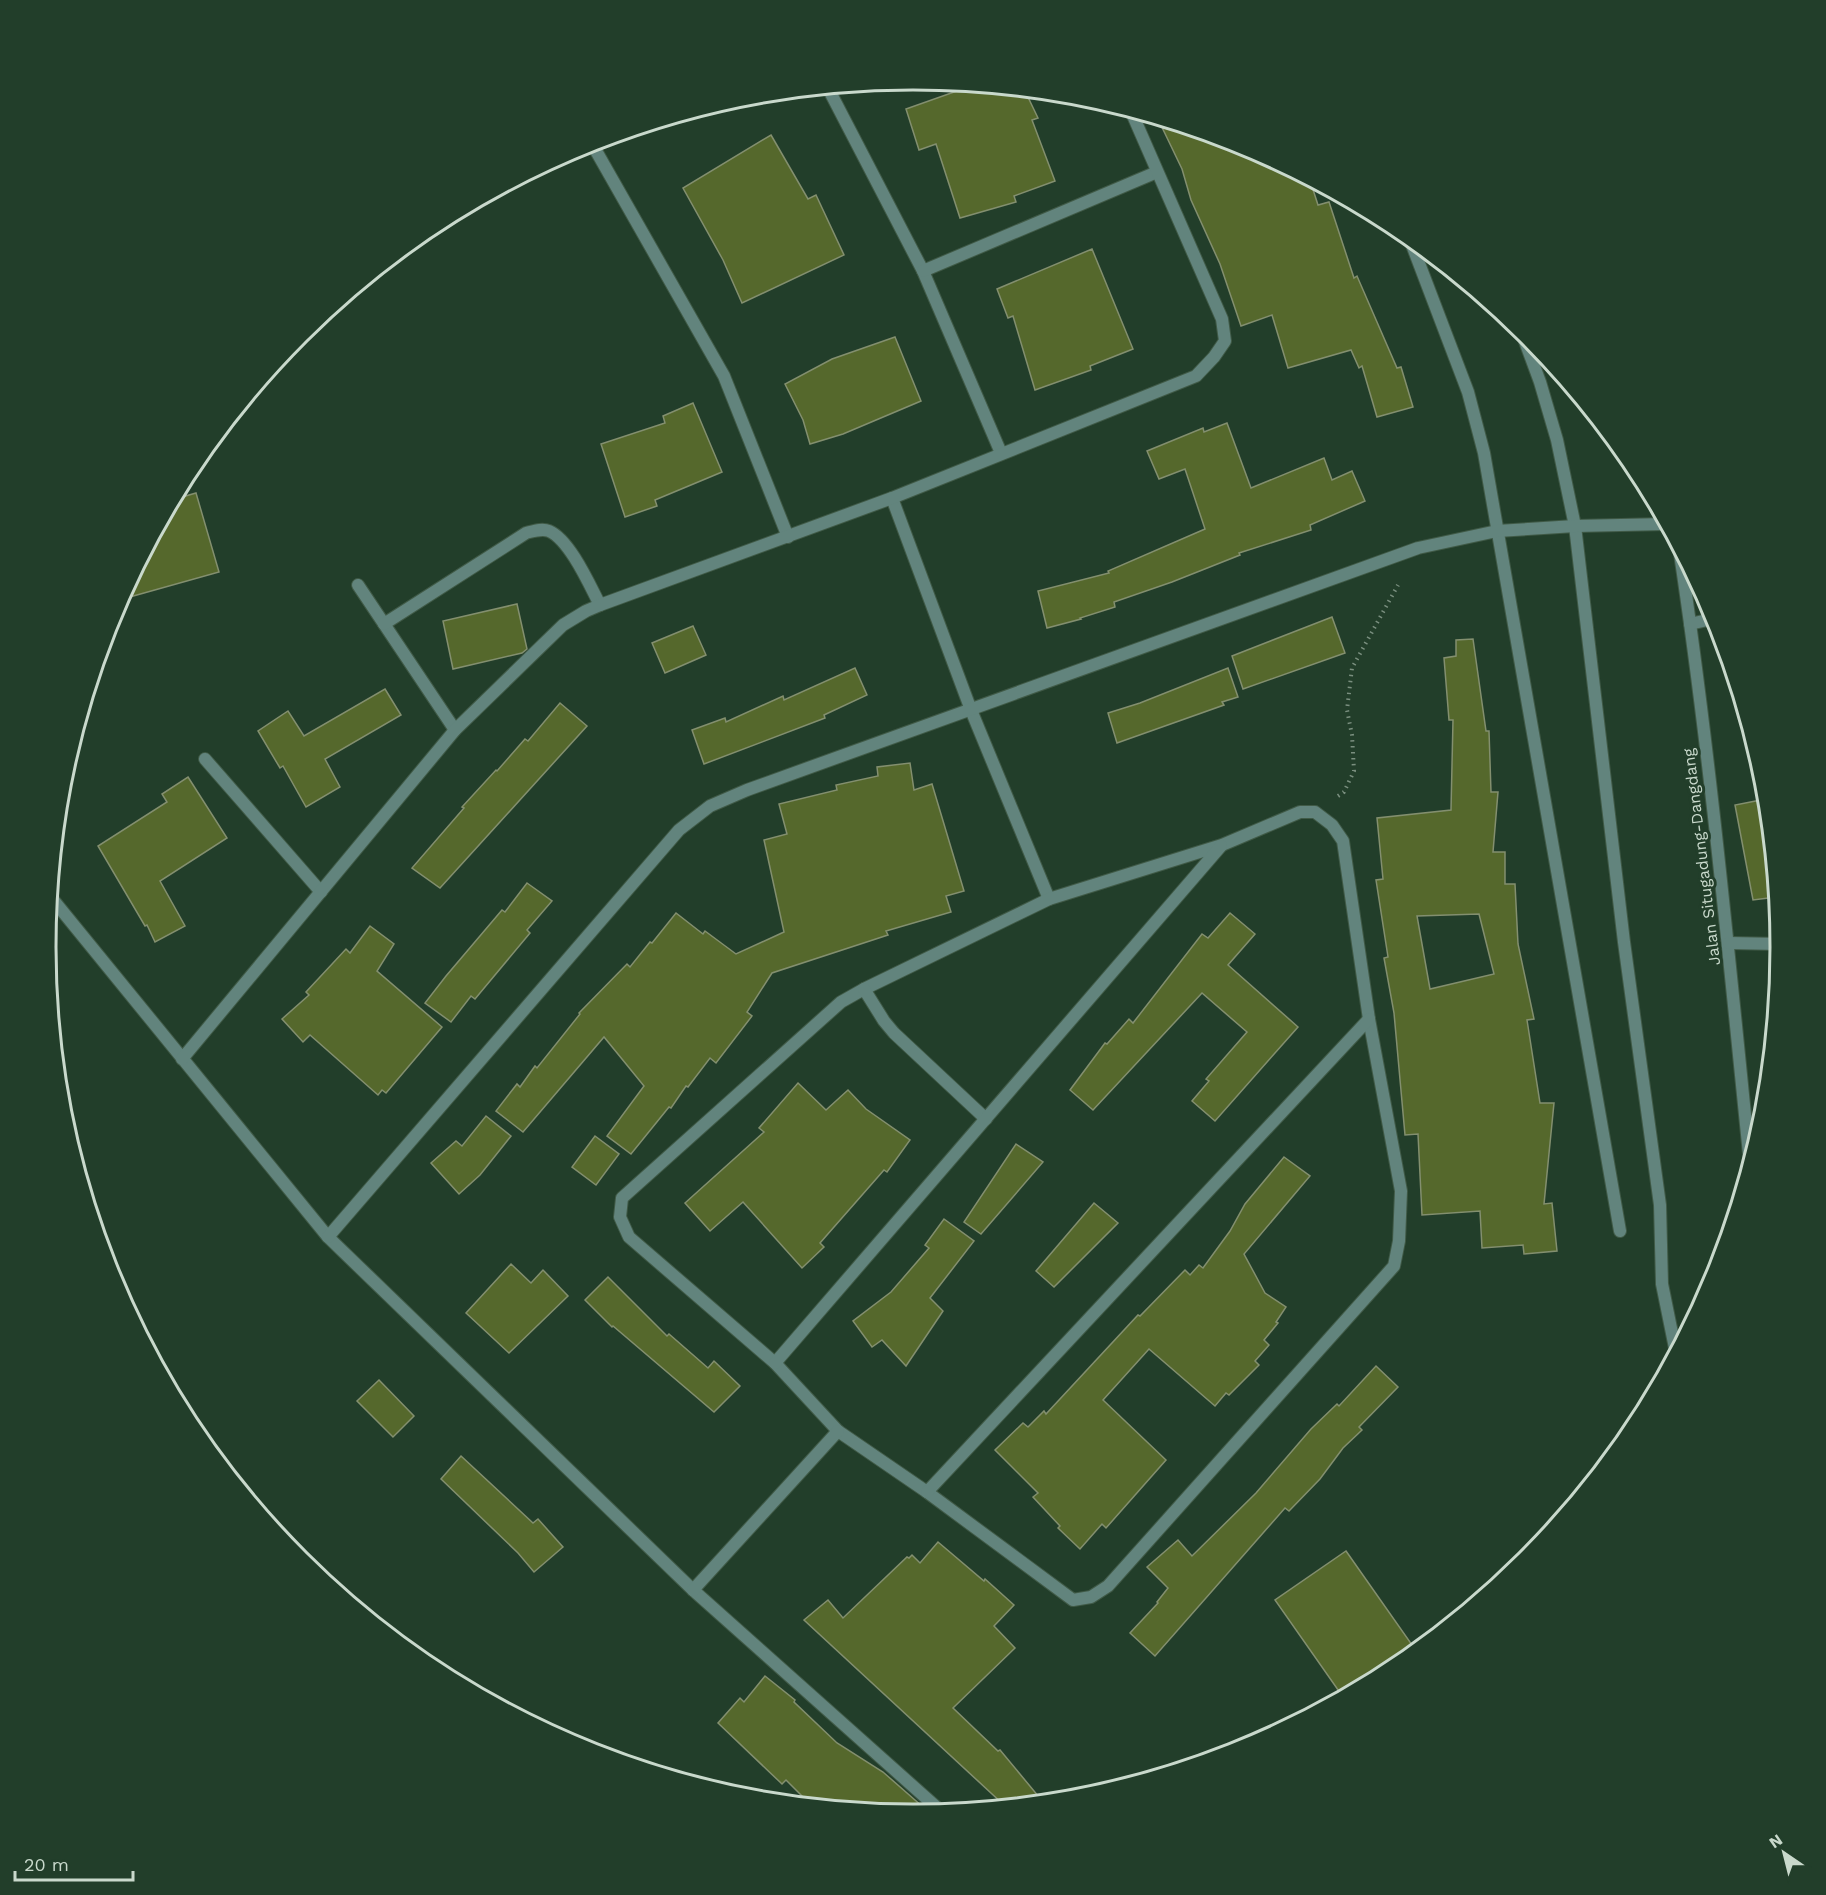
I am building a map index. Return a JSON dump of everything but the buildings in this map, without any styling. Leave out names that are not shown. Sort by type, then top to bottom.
[{"type":"street","points":[[831,94],[923,271],[1001,453]]},
{"type":"street","points":[[182,1059],[455,730],[563,625],[600,605],[892,498],[1196,376],[1214,357],[1225,340],[1222,319],[1134,119]]},
{"type":"street","points":[[596,151],[724,376],[788,537]]},
{"type":"street","points":[[923,271],[1157,172]]},
{"type":"street","points":[[1415,253],[1468,392],[1484,453],[1620,1231]]},
{"type":"street","points":[[1529,351],[1557,440],[1575,526],[1623,930],[1660,1205],[1662,1284],[1674,1342]]},
{"type":"street","points":[[892,498],[970,710],[1049,899]]},
{"type":"street","points":[[328,1237],[679,830],[710,806],[747,790],[1418,548],[1497,531],[1575,526],[1659,525]]},
{"type":"street","points":[[384,624],[526,533],[540,530],[550,531],[571,552],[600,605]]},
{"type":"street","name":"Jalan Situgadung-Dangdang","points":[[1682,568],[1729,943],[1748,1141]]},
{"type":"street","points":[[358,585],[455,730]]},
{"type":"street","points":[[1690,624],[1706,620]]},
{"type":"street","points":[[205,759],[321,892]]},
{"type":"street","points":[[1300,812],[1315,812],[1332,825],[1343,841],[1369,1019],[1401,1191],[1399,1241],[1394,1266],[1108,1586],[1090,1597],[1074,1600],[927,1492],[838,1431],[775,1363],[629,1237],[620,1218],[622,1198],[841,1002],[1049,899],[1222,844],[1300,812]]},
{"type":"street","points":[[775,1363],[1222,844]]},
{"type":"street","points":[[57,904],[328,1237],[693,1590],[933,1804]]},
{"type":"street","points":[[1729,943],[1770,944]]},
{"type":"street","points":[[864,989],[894,1033],[986,1119]]},
{"type":"street","points":[[927,1492],[1369,1019]]},
{"type":"street","points":[[693,1590],[838,1431]]},
{"type":"path","points":[[1315,812],[1344,792],[1354,771],[1352,735],[1347,710],[1352,668],[1418,548]]}]
